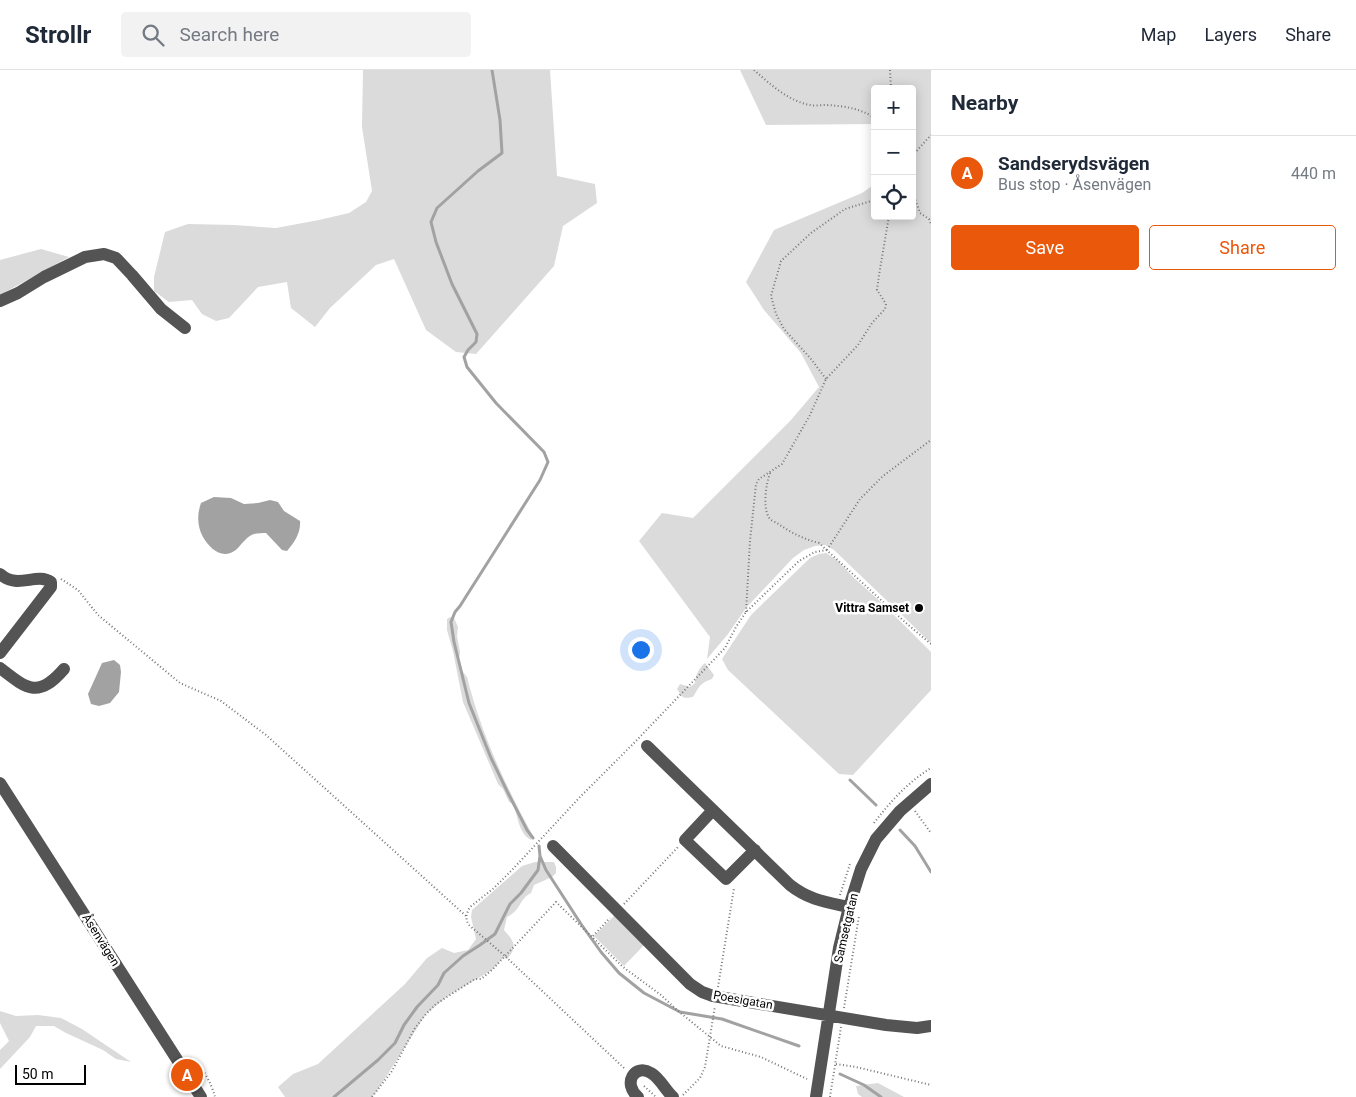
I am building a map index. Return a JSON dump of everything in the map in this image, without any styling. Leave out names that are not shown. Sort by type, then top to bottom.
[{"type":"street","points":[[0,301],[85,257],[104,254],[116,258],[161,309],[185,328]]},
{"type":"street","points":[[0,574],[6,579],[14,581],[46,578],[51,582],[51,588],[0,653]]},
{"type":"street","points":[[0,668],[12,678],[30,688],[39,688],[50,684],[64,669]]},
{"type":"street","points":[[648,746],[801,894],[855,908]]},
{"type":"street","name":"Åsenvägen","points":[[0,783],[201,1097]]},
{"type":"street","name":"Samsetgatan","points":[[816,1097],[839,948],[855,908],[861,869],[876,839],[900,811],[931,784]]},
{"type":"street","points":[[713,810],[685,840],[726,879],[755,850]]},
{"type":"street","name":"Poesigatan","points":[[552,846],[690,984],[702,992],[886,1025],[917,1028],[931,1026]]},
{"type":"street","points":[[638,1097],[632,1092],[630,1080],[632,1075],[643,1070],[655,1076],[673,1097]]},
{"type":"path","points":[[754,70],[777,90],[796,100],[810,105],[853,107],[871,115]]},
{"type":"path","points":[[890,70],[892,85]]},
{"type":"path","points":[[916,152],[931,135]]},
{"type":"path","points":[[826,379],[784,329],[776,314],[771,296],[781,261],[811,233],[845,209],[871,201]]},
{"type":"path","points":[[916,202],[920,213],[929,219],[931,224]]},
{"type":"path","points":[[746,612],[750,541],[756,484],[759,479],[782,464],[810,415],[826,379],[858,345],[872,323],[885,309],[886,304],[878,290],[888,220]]},
{"type":"path","points":[[656,1097],[505,956],[469,926],[466,916],[470,907],[494,888],[512,870],[725,648],[746,612],[799,561],[815,552],[827,550],[860,499],[883,476],[931,440]]},
{"type":"path","points":[[770,472],[766,483],[766,509],[770,519],[789,531],[819,543],[931,644]]},
{"type":"path","points":[[51,582],[62,579],[78,590],[98,615],[180,683],[221,701],[266,735],[466,916]]},
{"type":"path","points":[[910,816],[915,811],[931,833]]},
{"type":"path","points":[[592,936],[685,840]]},
{"type":"path","points":[[682,1097],[700,1078],[705,1067],[734,888]]},
{"type":"path","points":[[372,1097],[392,1071],[415,1028],[426,1014],[436,1004],[475,979],[481,979],[492,970],[556,902],[623,967],[661,994],[677,1010],[721,1046],[761,1057],[808,1079]]},
{"type":"path","points":[[830,1097],[843,1018],[855,908]]},
{"type":"path","points":[[836,1064],[871,1070],[931,1085]]},
{"type":"shaded area","points":[[363,70],[550,70],[557,176],[595,184],[597,203],[563,226],[554,266],[476,354],[456,352],[426,330],[394,259],[376,265],[330,308],[315,327],[291,308],[287,282],[258,287],[229,318],[216,321],[202,314],[192,300],[169,302],[154,291],[154,277],[165,232],[188,224],[276,228],[349,213],[366,202],[372,191],[362,127]]},
{"type":"shaded area","points":[[740,70],[931,70],[931,643],[834,550],[825,545],[804,550],[793,558],[746,608],[707,659],[710,637],[639,541],[662,513],[693,518],[791,420],[819,387],[801,353],[764,310],[746,282],[774,230],[862,193],[871,187],[871,220],[916,220],[916,85],[871,85],[871,124],[766,125]]},
{"type":"shaded area","points":[[41,249],[69,257],[0,295],[0,260]]},
{"type":"shaded area","points":[[214,497],[231,498],[244,504],[270,500],[278,502],[284,511],[300,521],[296,538],[287,551],[282,550],[266,533],[254,534],[249,536],[232,552],[222,554],[217,552],[209,546],[203,537],[198,520],[201,503]]},
{"type":"shaded area","points":[[826,553],[837,560],[931,652],[931,690],[853,775],[839,774],[728,670],[722,659],[751,615],[810,558]]},
{"type":"shaded area","points":[[450,617],[454,618],[458,627],[459,659],[463,672],[467,677],[479,718],[503,778],[532,834],[531,840],[523,833],[513,804],[509,802],[503,789],[498,784],[463,702],[447,630],[447,619]]},
{"type":"shaded area","points":[[114,660],[120,665],[119,692],[110,703],[99,706],[91,704],[88,694],[102,663]]},
{"type":"shaded area","points":[[705,663],[714,675],[712,679],[700,686],[693,697],[683,697],[677,689],[680,684],[690,687],[695,683],[698,672]]},
{"type":"shaded area","points":[[535,862],[554,862],[556,873],[552,877],[534,885],[531,893],[507,917],[504,930],[512,941],[513,951],[507,959],[504,957],[492,970],[448,996],[426,1014],[372,1097],[285,1097],[278,1087],[293,1074],[318,1064],[405,984],[427,958],[442,948],[454,953],[468,950],[476,939],[471,917],[472,910],[522,866]]},
{"type":"shaded area","points":[[617,913],[646,943],[624,966],[594,936]]},
{"type":"shaded area","points":[[0,1011],[16,1016],[38,1015],[61,1018],[82,1029],[131,1062],[116,1059],[103,1050],[54,1026],[36,1026],[30,1037],[0,1069],[0,1050],[9,1041],[0,1023]]},
{"type":"shaded area","points":[[878,1083],[904,1097],[862,1097],[858,1094],[856,1086]]},
{"type":"waterway","points":[[492,70],[500,120],[502,153],[478,171],[437,208],[431,222],[436,242],[452,284],[477,334],[476,342],[464,357],[467,367],[496,403],[544,452],[548,462],[540,480],[455,612],[451,622],[469,703],[491,758],[527,830],[533,838]]},
{"type":"waterway","points":[[850,780],[876,805]]},
{"type":"waterway","points":[[900,830],[915,846],[931,872]]},
{"type":"waterway","points":[[334,1097],[395,1043],[404,1025],[417,1007],[438,985],[444,973],[463,956],[495,934],[510,904],[538,870],[539,846]]},
{"type":"waterway","points":[[540,856],[546,870],[601,952],[619,973],[644,993],[680,1012],[722,1019],[799,1046]]},
{"type":"waterway","points":[[840,1074],[864,1085],[881,1097]]},
{"type":"place","name":"Vittra Samset","points":[[919,608]]},
{"type":"place","name":"Sandserydsvägen","points":[[187,1075]]}]
